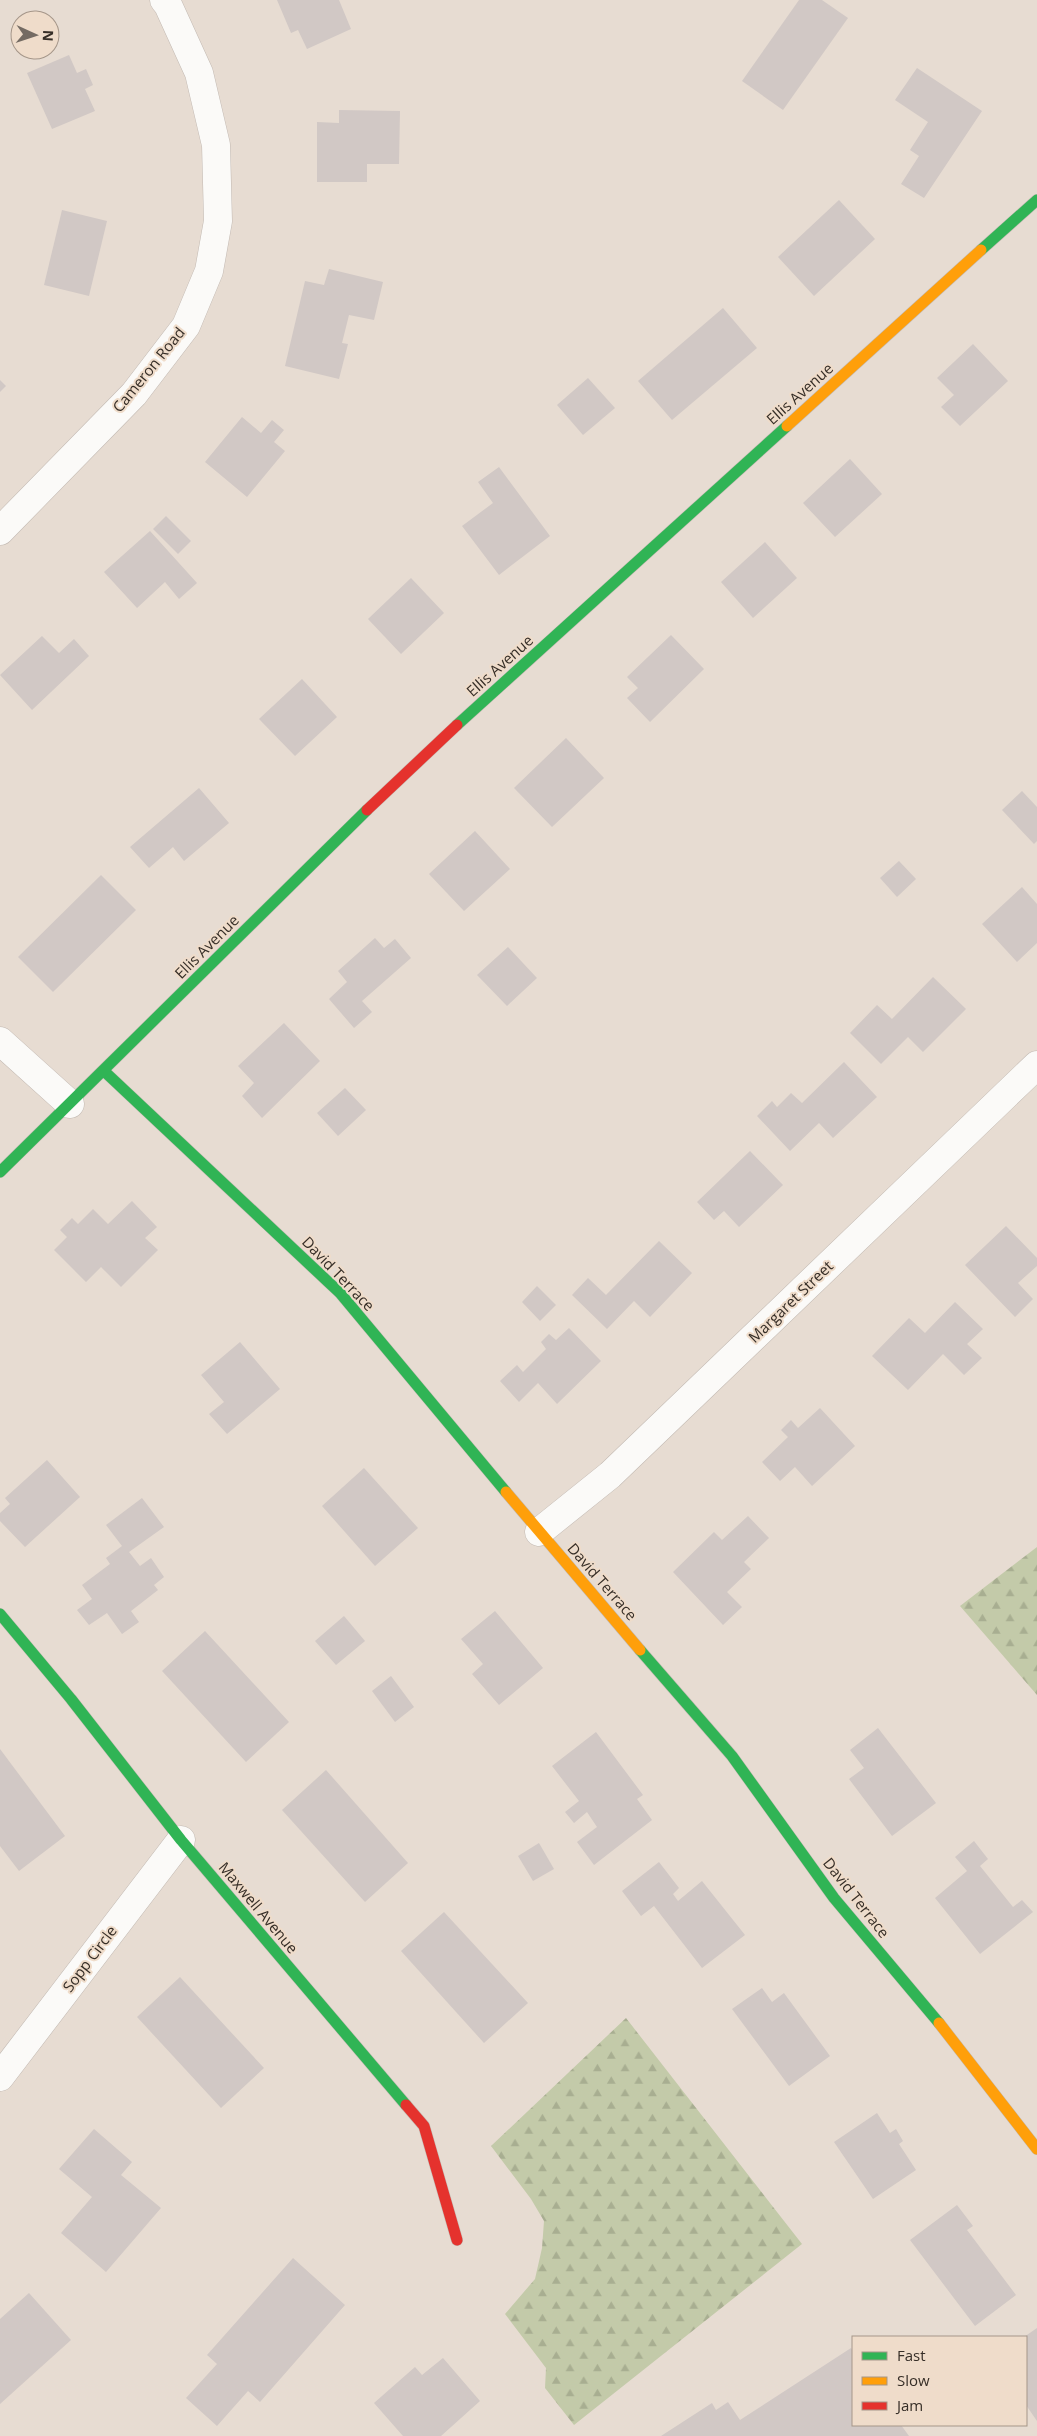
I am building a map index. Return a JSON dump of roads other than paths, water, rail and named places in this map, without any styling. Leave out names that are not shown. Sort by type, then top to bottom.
[{"type":"street","name":"Cameron Road","points":[[0,531],[134,394],[186,326],[209,271],[218,221],[216,144],[199,73],[164,0]]},
{"type":"street","name":"Ellis Avenue","points":[[0,1172],[408,769],[1037,200]]},
{"type":"street","points":[[0,1041],[70,1104]]},
{"type":"street","name":"Margaret Street","points":[[539,1532],[610,1475],[1037,1065]]},
{"type":"street","name":"David Terrace","points":[[104,1071],[340,1293],[539,1532],[732,1756],[834,1898],[950,2036],[1037,2149]]},
{"type":"street","name":"Maxwell Avenue","points":[[0,1614],[71,1699],[181,1840],[424,2126],[457,2240]]},
{"type":"street","name":"Sopp Circle","points":[[0,2077],[181,1840]]}]
